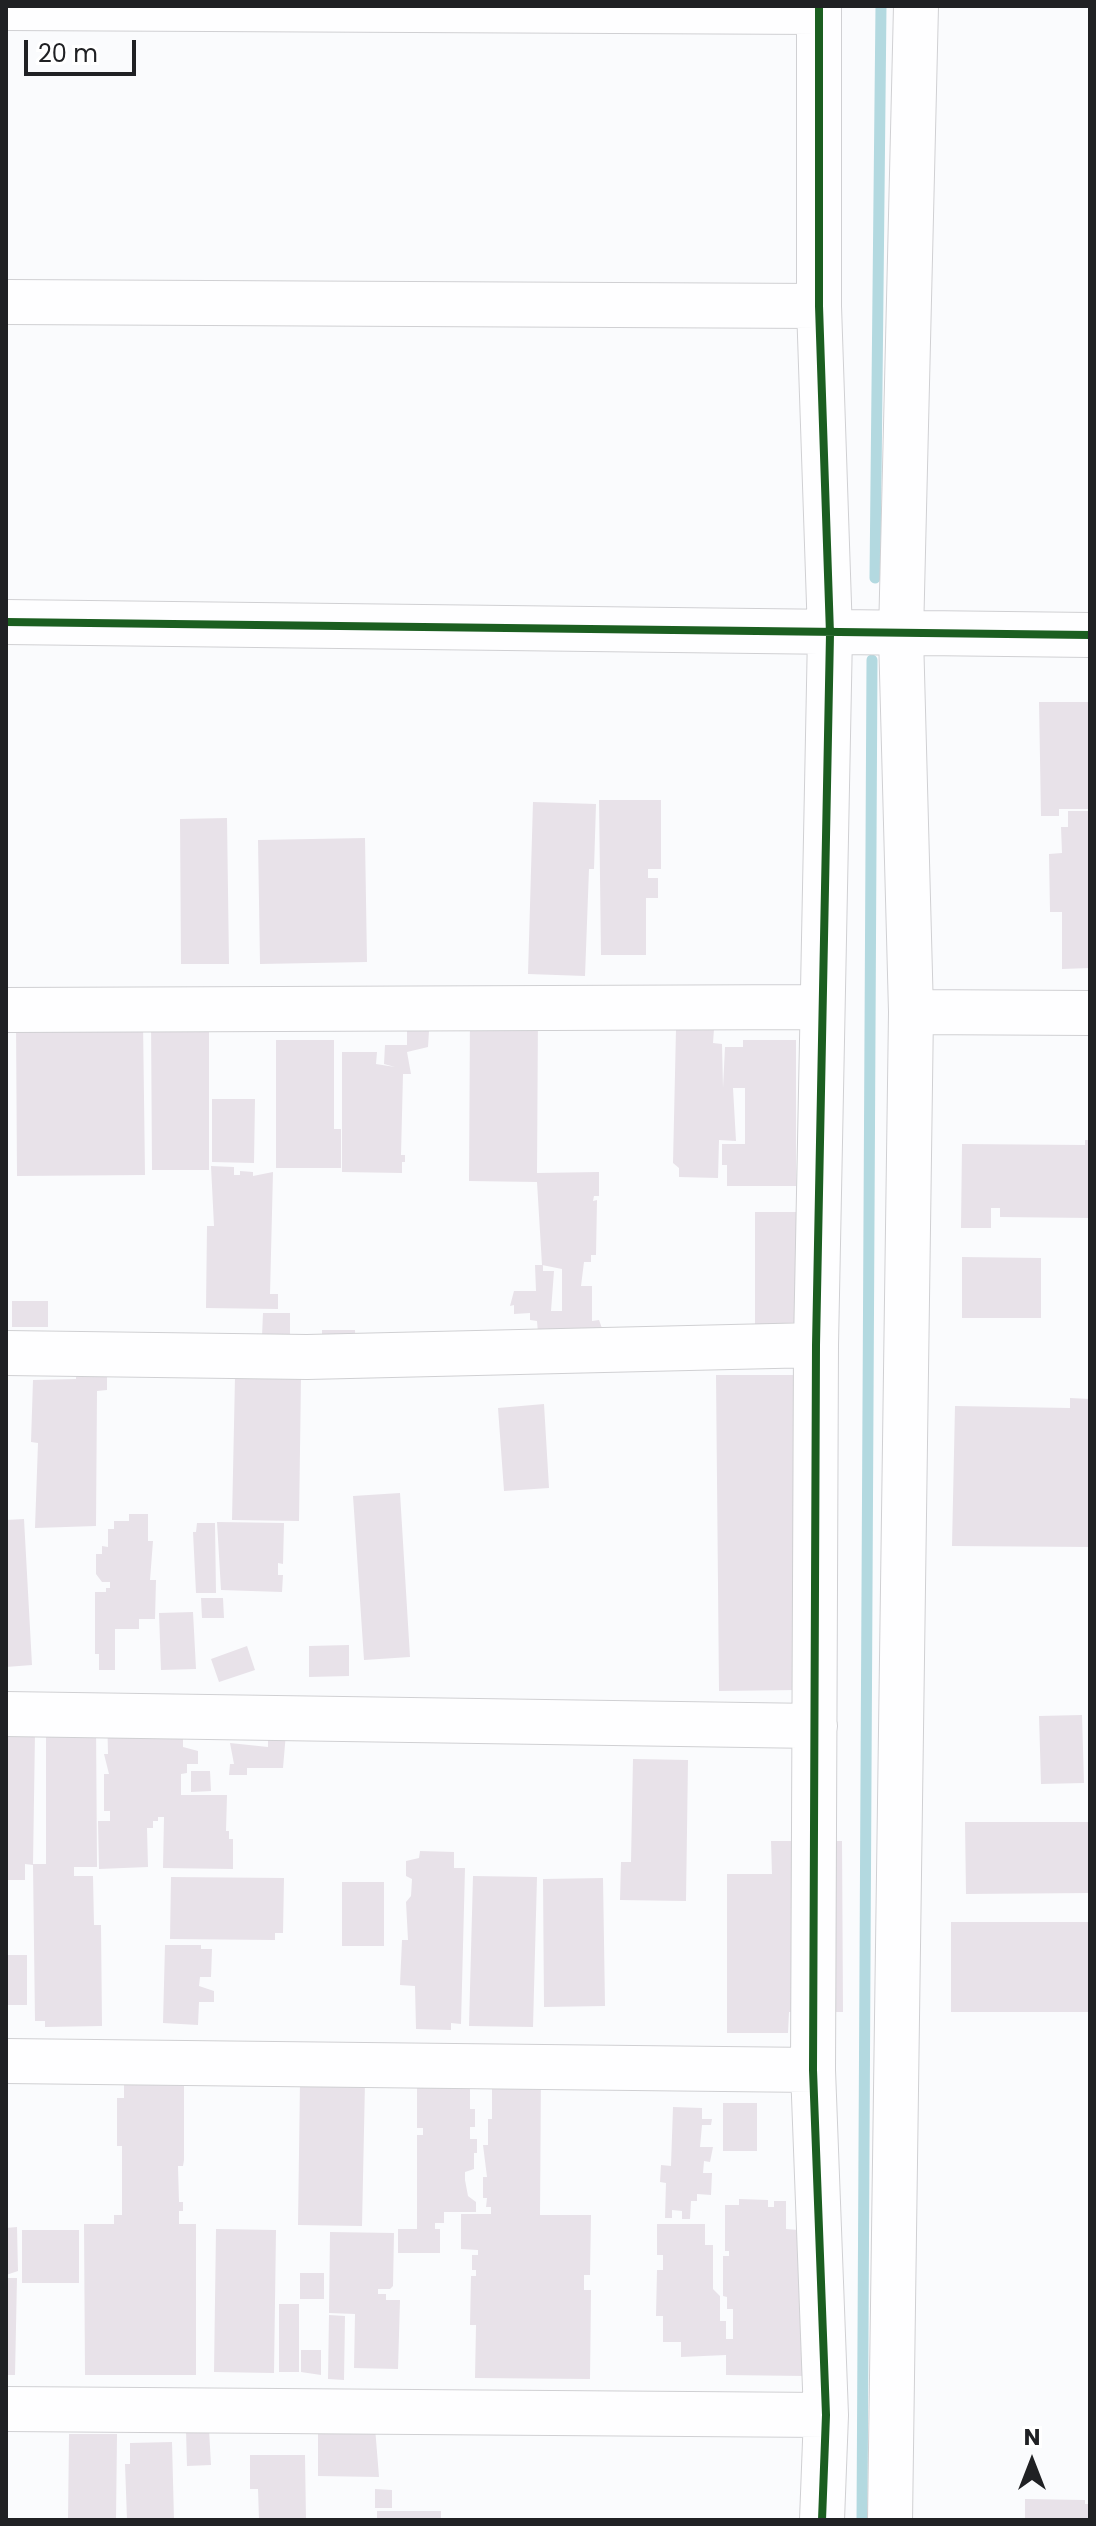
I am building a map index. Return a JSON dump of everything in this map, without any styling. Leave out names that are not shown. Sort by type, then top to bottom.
[{"type":"street","points":[[890,2520],[911,1012],[901,635],[916,6]]},
{"type":"street","points":[[6,8],[819,9],[819,306],[830,634],[820,1007],[816,1345],[813,2070],[826,2415],[822,2520]]},
{"type":"street","points":[[6,302],[819,306]]},
{"type":"street","points":[[6,622],[1090,635]]},
{"type":"street","points":[[6,1010],[820,1007]]},
{"type":"street","points":[[911,1012],[1090,1013]]},
{"type":"street","points":[[6,1353],[307,1357],[816,1345]]},
{"type":"street","points":[[6,1714],[815,1726]]},
{"type":"street","points":[[6,2061],[813,2070]]},
{"type":"street","points":[[6,2409],[826,2415]]},
{"type":"building","points":[[1039,702],[1090,702],[1090,809],[1059,809],[1059,816],[1041,816]]},
{"type":"building","points":[[599,800],[661,800],[661,869],[648,869],[648,878],[658,878],[658,898],[646,898],[646,955],[601,955]]},
{"type":"building","points":[[533,802],[596,804],[594,869],[589,869],[585,976],[528,974]]},
{"type":"building","points":[[1068,811],[1090,811],[1090,968],[1062,969],[1062,912],[1050,912],[1049,854],[1062,853],[1061,827],[1068,827]]},
{"type":"building","points":[[227,818],[229,964],[181,964],[180,819]]},
{"type":"building","points":[[365,838],[367,962],[260,964],[258,840]]},
{"type":"building","points":[[470,1012],[538,1013],[537,1173],[599,1172],[599,1196],[594,1196],[593,1201],[597,1200],[596,1255],[591,1255],[591,1262],[584,1262],[581,1286],[592,1286],[592,1321],[599,1320],[603,1331],[538,1333],[537,1321],[530,1320],[530,1313],[514,1314],[514,1305],[510,1306],[514,1291],[536,1291],[535,1265],[542,1265],[537,1182],[469,1181]],"holes":[[[543,1265],[562,1269],[562,1311],[551,1311],[554,1271],[543,1271]]]},
{"type":"building","points":[[407,1019],[424,1024],[424,1031],[429,1031],[428,1047],[407,1052],[411,1074],[403,1074],[401,1155],[405,1155],[405,1162],[402,1162],[402,1173],[342,1172],[342,1052],[377,1052],[376,1064],[395,1067],[384,1064],[385,1045],[407,1045]]},
{"type":"building","points":[[151,1020],[209,1020],[209,1170],[152,1170]]},
{"type":"building","points":[[143,1021],[145,1175],[17,1176],[16,1022]]},
{"type":"building","points":[[676,1029],[714,1029],[713,1043],[722,1044],[723,1088],[725,1047],[743,1047],[743,1040],[796,1040],[796,1186],[727,1186],[727,1165],[722,1165],[722,1144],[745,1144],[745,1088],[733,1088],[736,1141],[719,1140],[718,1178],[679,1177],[679,1168],[673,1163]]},
{"type":"building","points":[[276,1040],[334,1040],[334,1129],[341,1129],[341,1168],[276,1168]]},
{"type":"building","points":[[212,1099],[255,1099],[254,1163],[212,1162]]},
{"type":"building","points":[[1085,1140],[1090,1140],[1090,1218],[1000,1217],[1000,1208],[991,1208],[991,1228],[961,1228],[962,1144],[1085,1145]]},
{"type":"building","points":[[211,1166],[234,1167],[234,1175],[240,1175],[240,1171],[253,1172],[253,1176],[273,1172],[270,1294],[278,1294],[278,1309],[206,1308],[207,1226],[214,1226]]},
{"type":"building","points":[[755,1212],[814,1212],[814,1347],[755,1347]]},
{"type":"building","points":[[962,1257],[1041,1258],[1041,1318],[962,1318]]},
{"type":"building","points":[[12,1301],[48,1301],[48,1327],[12,1327]]},
{"type":"building","points":[[263,1313],[290,1313],[290,1337],[262,1336]]},
{"type":"building","points":[[322,1330],[355,1330],[356,1349],[322,1349]]},
{"type":"building","points":[[76,1357],[107,1357],[107,1390],[97,1391],[96,1526],[35,1528],[38,1443],[31,1442],[33,1380],[76,1379]]},
{"type":"building","points":[[716,1375],[794,1375],[797,1690],[719,1691]]},
{"type":"building","points":[[235,1377],[301,1378],[299,1521],[232,1520]]},
{"type":"building","points":[[1070,1398],[1090,1399],[1090,1547],[952,1546],[955,1406],[1070,1408]]},
{"type":"building","points":[[544,1404],[549,1488],[504,1491],[498,1408]]},
{"type":"building","points":[[400,1493],[410,1657],[364,1660],[353,1496]]},
{"type":"building","points":[[129,1514],[148,1514],[148,1541],[153,1541],[150,1580],[156,1580],[155,1619],[139,1619],[139,1629],[115,1629],[115,1670],[99,1670],[99,1654],[95,1654],[95,1592],[106,1592],[110,1582],[102,1582],[96,1574],[96,1554],[102,1554],[102,1546],[108,1547],[108,1529],[114,1529],[114,1521],[129,1521]]},
{"type":"building","points":[[24,1519],[32,1665],[6,1667],[6,1520]]},
{"type":"building","points":[[217,1522],[284,1523],[283,1564],[278,1563],[278,1575],[283,1575],[282,1592],[221,1590]]},
{"type":"building","points":[[197,1523],[215,1523],[216,1593],[196,1593],[193,1532],[196,1532]]},
{"type":"building","points":[[201,1598],[223,1598],[224,1618],[202,1618]]},
{"type":"building","points":[[193,1612],[196,1669],[161,1670],[159,1613]]},
{"type":"building","points":[[349,1645],[349,1676],[309,1677],[309,1646]]},
{"type":"building","points":[[247,1646],[255,1670],[219,1682],[211,1659]]},
{"type":"building","points":[[107,1710],[183,1734],[183,1747],[198,1751],[198,1764],[187,1764],[187,1773],[181,1774],[181,1795],[227,1795],[226,1831],[229,1831],[229,1839],[233,1839],[233,1869],[163,1868],[164,1817],[158,1817],[158,1821],[153,1821],[153,1828],[147,1828],[148,1867],[99,1869],[98,1821],[110,1821],[110,1811],[104,1811],[104,1774],[109,1774],[104,1754],[108,1754]]},
{"type":"building","points":[[1082,1715],[1084,1783],[1041,1784],[1039,1716]]},
{"type":"building","points":[[46,1721],[96,1721],[97,1867],[74,1867],[74,1876],[93,1876],[94,1925],[101,1925],[102,2026],[45,2027],[45,2021],[35,2021],[33,1865],[25,1864],[25,1880],[6,1880],[6,1733],[35,1733],[33,1864],[46,1864]]},
{"type":"building","points":[[268,1733],[286,1733],[283,1768],[247,1768],[247,1775],[229,1775],[230,1764],[234,1764],[230,1743],[268,1747]]},
{"type":"building","points":[[633,1759],[688,1760],[686,1901],[620,1900],[621,1862],[631,1862]]},
{"type":"building","points":[[191,1771],[210,1771],[211,1791],[191,1792]]},
{"type":"building","points":[[965,1822],[1090,1822],[1090,1893],[966,1894]]},
{"type":"building","points":[[771,1841],[842,1841],[843,2012],[789,2012],[788,2033],[727,2033],[727,1874],[772,1874]]},
{"type":"building","points":[[420,1851],[454,1852],[454,1868],[465,1868],[461,2024],[451,2023],[451,2030],[416,2029],[415,1986],[400,1985],[402,1940],[408,1940],[406,1902],[411,1896],[412,1879],[406,1876],[406,1861],[419,1858]]},
{"type":"building","points":[[473,1876],[537,1877],[533,2027],[469,2026]]},
{"type":"building","points":[[171,1877],[284,1878],[283,1933],[275,1933],[275,1940],[170,1939]]},
{"type":"building","points":[[603,1878],[605,2006],[544,2007],[543,1879]]},
{"type":"building","points":[[342,1882],[384,1882],[384,1946],[342,1946]]},
{"type":"building","points":[[951,1922],[1090,1922],[1090,2012],[951,2012]]},
{"type":"building","points":[[165,1945],[201,1945],[201,1949],[212,1949],[211,1977],[200,1977],[199,1986],[214,1991],[214,2002],[199,2002],[198,2025],[163,2023]]},
{"type":"building","points":[[6,1955],[27,1955],[27,2005],[6,2005]]},
{"type":"building","points":[[417,2059],[470,2072],[470,2109],[475,2109],[475,2127],[470,2127],[470,2139],[477,2139],[477,2153],[474,2153],[474,2169],[465,2172],[465,2180],[468,2196],[476,2202],[476,2212],[444,2212],[444,2223],[435,2223],[435,2229],[440,2229],[440,2253],[398,2253],[398,2229],[417,2229],[417,2135],[423,2135],[423,2128],[417,2128]]},
{"type":"building","points":[[184,2067],[184,2160],[183,2166],[178,2166],[179,2202],[183,2202],[183,2211],[179,2211],[179,2224],[196,2224],[196,2375],[85,2375],[84,2224],[114,2224],[114,2215],[122,2215],[122,2146],[117,2146],[117,2098],[124,2098],[124,2078]]},
{"type":"building","points":[[541,2067],[540,2215],[591,2215],[590,2275],[584,2275],[584,2290],[591,2290],[590,2379],[475,2378],[476,2325],[470,2325],[471,2276],[476,2276],[476,2270],[472,2270],[472,2255],[478,2255],[478,2250],[461,2249],[461,2214],[491,2214],[491,2207],[486,2207],[487,2198],[483,2198],[483,2177],[487,2177],[483,2145],[488,2145],[488,2119],[492,2119],[492,2071]]},
{"type":"building","points":[[300,2081],[365,2082],[362,2226],[298,2225]]},
{"type":"building","points":[[723,2103],[757,2103],[757,2151],[723,2151]]},
{"type":"building","points":[[673,2107],[702,2108],[702,2119],[712,2119],[711,2125],[702,2125],[700,2147],[713,2147],[710,2162],[704,2161],[703,2173],[712,2173],[711,2195],[697,2194],[697,2201],[691,2201],[690,2219],[682,2219],[682,2211],[672,2210],[672,2218],[665,2218],[666,2183],[660,2182],[661,2165],[671,2166]]},
{"type":"building","points":[[739,2199],[768,2200],[768,2207],[774,2207],[774,2201],[786,2201],[786,2229],[799,2230],[806,2376],[726,2375],[726,2355],[681,2357],[681,2342],[663,2342],[663,2316],[656,2316],[657,2270],[663,2270],[663,2255],[657,2255],[657,2224],[705,2224],[705,2245],[713,2245],[713,2289],[720,2296],[720,2321],[726,2321],[726,2339],[733,2339],[733,2309],[727,2309],[727,2297],[723,2296],[723,2256],[729,2256],[729,2251],[725,2251],[725,2205],[739,2205]]},
{"type":"building","points":[[17,2227],[18,2271],[6,2275],[6,2228]]},
{"type":"building","points":[[216,2229],[276,2230],[274,2373],[214,2372]]},
{"type":"building","points":[[22,2230],[79,2230],[79,2283],[22,2283]]},
{"type":"building","points":[[330,2232],[394,2233],[393,2286],[378,2289],[378,2294],[386,2294],[386,2300],[400,2300],[398,2369],[354,2368],[355,2314],[329,2313]]},
{"type":"building","points":[[300,2273],[324,2273],[324,2299],[300,2299]]},
{"type":"building","points":[[6,2278],[17,2278],[15,2375],[6,2375]]},
{"type":"building","points":[[279,2304],[299,2304],[299,2372],[279,2372]]},
{"type":"building","points":[[329,2315],[345,2316],[344,2380],[328,2379]]},
{"type":"building","points":[[301,2350],[321,2350],[321,2375],[301,2372]]},
{"type":"building","points":[[318,2426],[375,2427],[379,2477],[318,2476]]},
{"type":"building","points":[[209,2429],[211,2465],[187,2466],[186,2430]]},
{"type":"building","points":[[69,2434],[117,2434],[116,2520],[68,2520]]},
{"type":"building","points":[[172,2442],[174,2520],[127,2520],[125,2464],[130,2464],[130,2443]]},
{"type":"building","points":[[250,2455],[305,2455],[306,2520],[259,2520],[258,2489],[250,2489]]},
{"type":"building","points":[[375,2489],[392,2490],[392,2508],[375,2508]]},
{"type":"building","points":[[1025,2499],[1085,2500],[1085,2504],[1090,2504],[1090,2520],[1025,2520]]},
{"type":"building","points":[[377,2511],[441,2511],[441,2520],[377,2520]]},
{"type":"waterway","points":[[875,578],[881,6]]},
{"type":"waterway","points":[[862,2520],[872,660]]},
{"type":"cycle path","points":[[819,6],[819,306],[830,634],[816,1345],[813,2070],[826,2415],[822,2520]]},
{"type":"cycle path","points":[[6,622],[1090,635]]}]
